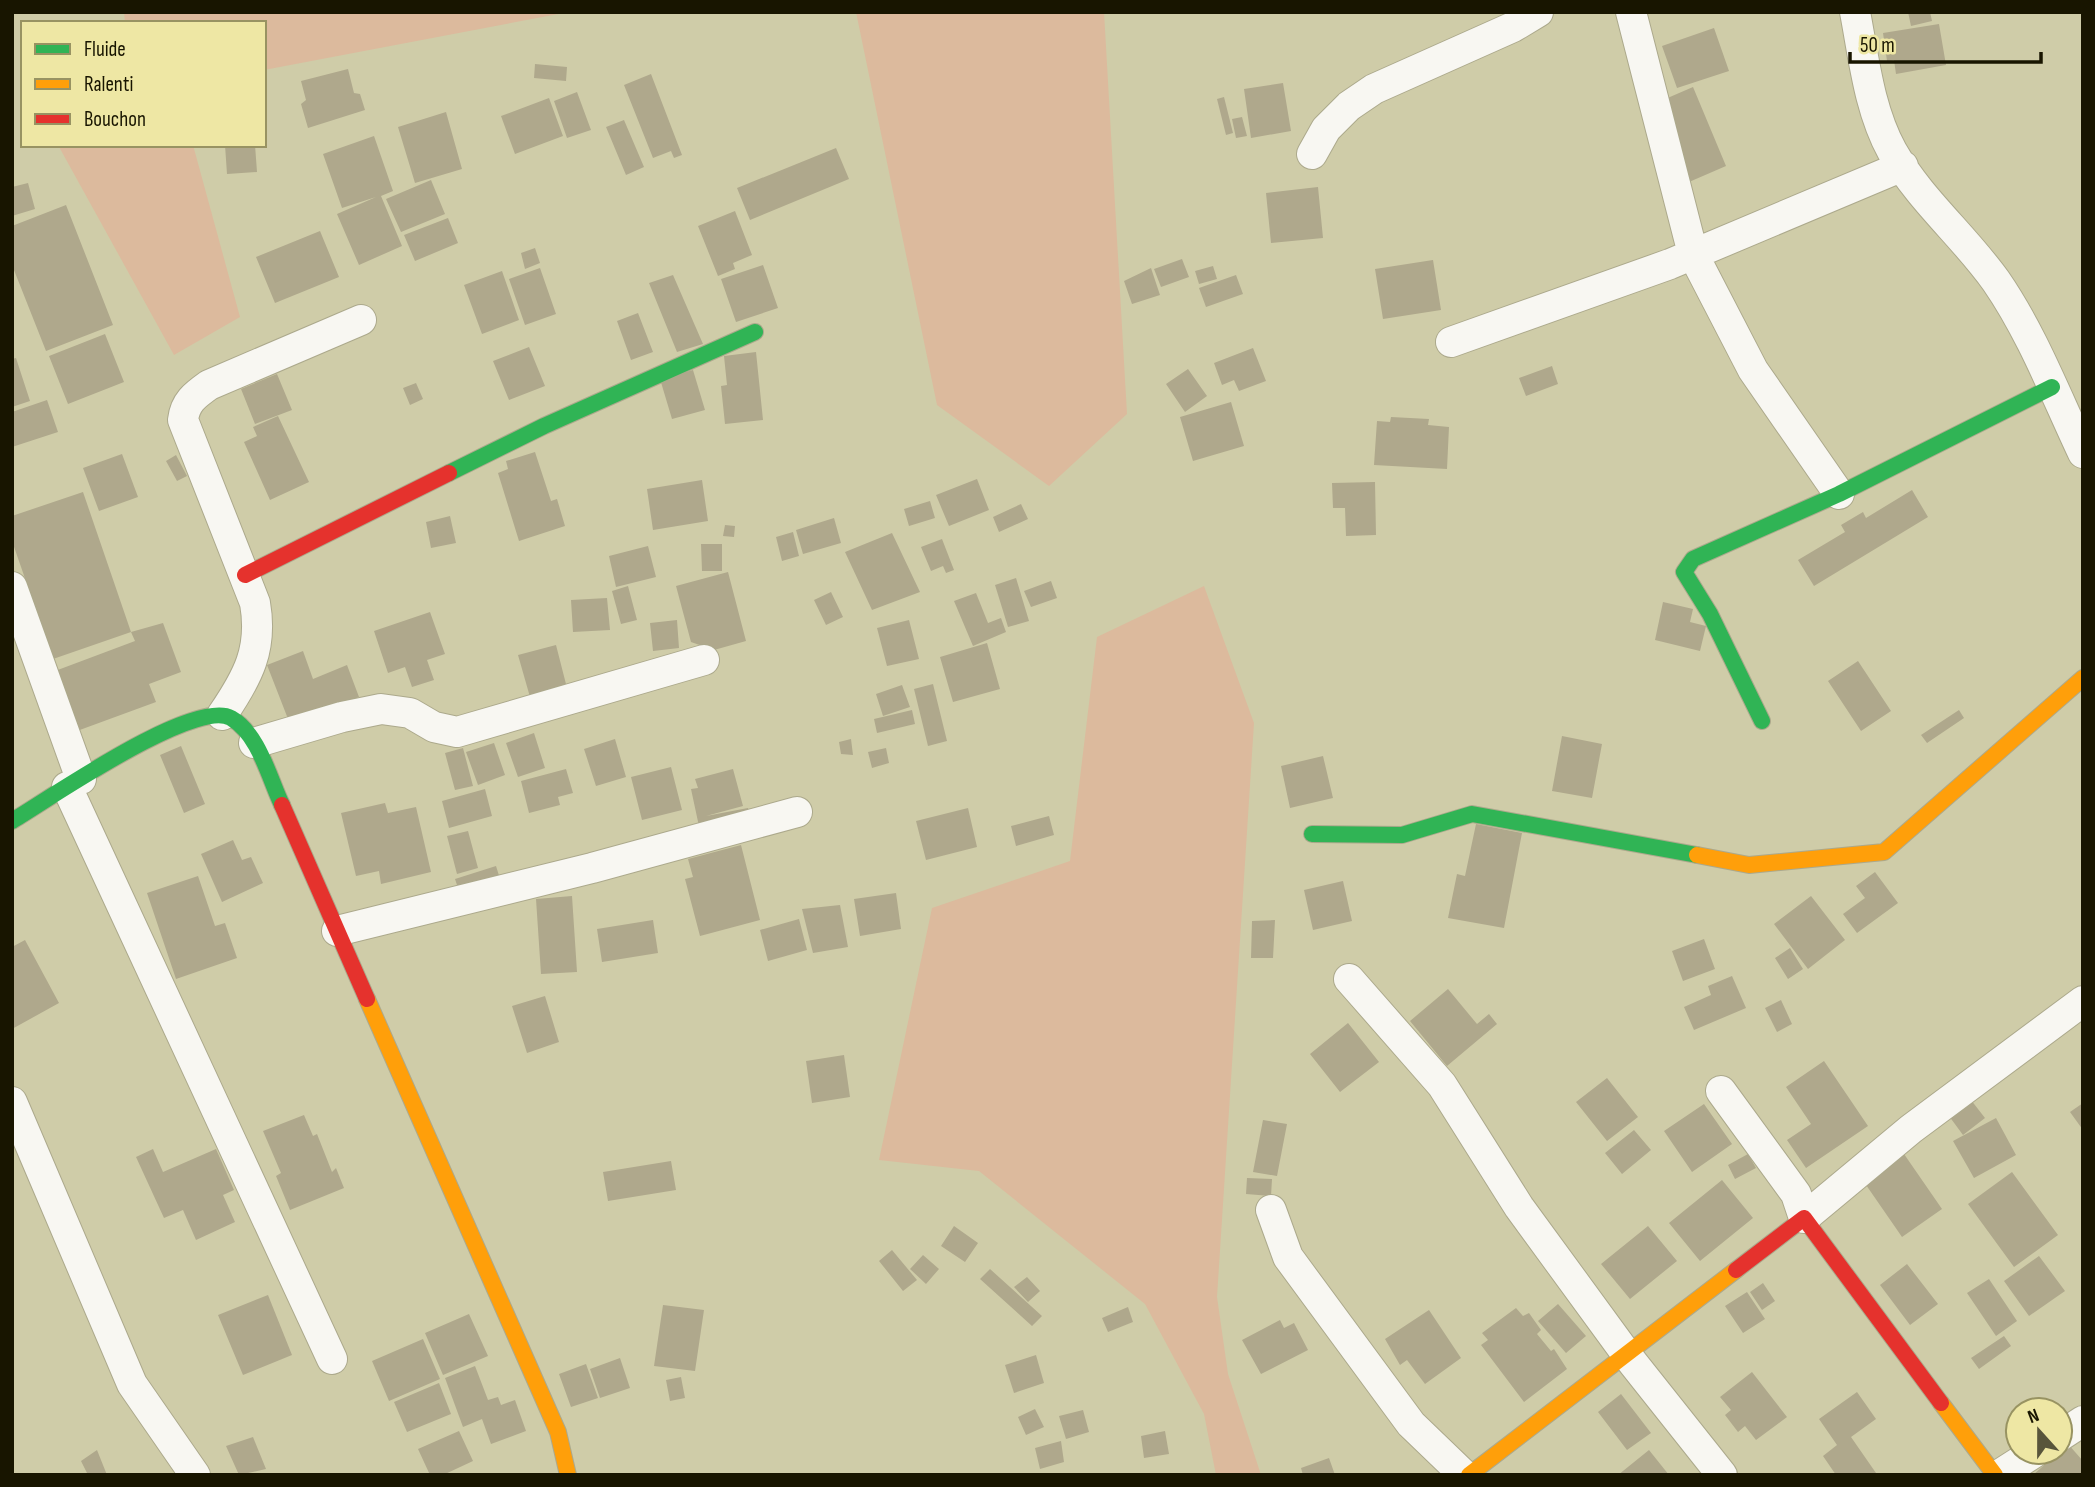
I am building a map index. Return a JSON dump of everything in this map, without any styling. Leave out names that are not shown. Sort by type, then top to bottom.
[{"type":"street","points":[[1312,153],[1326,129],[1349,106],[1374,89],[1490,38],[1538,12]]},
{"type":"street","points":[[1631,12],[1693,254],[1753,370],[1839,494]]},
{"type":"street","points":[[1855,12],[1874,110],[1892,152],[1996,282],[2052,387],[2083,453]]},
{"type":"street","points":[[1451,342],[1693,254],[1903,166]]},
{"type":"street","points":[[222,715],[242,685],[255,652],[259,628],[255,603],[183,420],[184,410],[192,397],[209,385],[361,320]]},
{"type":"street","points":[[245,575],[544,426],[755,332]]},
{"type":"street","points":[[1762,721],[1710,614],[1684,572],[1693,559],[1839,494],[2052,387]]},
{"type":"street","points":[[12,587],[74,783],[332,1359]]},
{"type":"street","points":[[254,743],[342,717],[381,709],[410,713],[435,727],[457,732],[704,660]]},
{"type":"street","points":[[1312,834],[1402,835],[1472,814],[1749,865],[1884,852],[2083,678]]},
{"type":"street","points":[[12,821],[74,783],[181,725],[222,715],[236,721],[254,743],[558,1432],[568,1475]]},
{"type":"street","points":[[337,931],[592,868],[797,812]]},
{"type":"street","points":[[1349,979],[1441,1085],[1518,1207],[1627,1355],[1722,1475]]},
{"type":"street","points":[[1469,1475],[1804,1217],[1911,1129],[2083,1001]]},
{"type":"street","points":[[1721,1091],[1796,1194],[1804,1217],[1997,1475]]},
{"type":"street","points":[[12,1102],[132,1384],[195,1475]]},
{"type":"street","points":[[1270,1210],[1288,1257],[1411,1424],[1464,1475]]},
{"type":"shaded area","points":[[124,12],[569,12],[266,70],[266,21],[125,21]]},
{"type":"shaded area","points":[[856,12],[1104,12],[1127,414],[1049,486],[937,405]]},
{"type":"shaded area","points":[[59,147],[194,147],[240,317],[174,355]]},
{"type":"shaded area","points":[[1204,586],[1254,723],[1217,1297],[1228,1374],[1261,1475],[1216,1475],[1204,1414],[1145,1304],[979,1171],[879,1160],[932,908],[1070,861],[1097,637]]},
{"type":"building","points":[[1908,12],[1930,12],[1932,21],[1911,26]]},
{"type":"building","points":[[1939,24],[1946,65],[1896,74],[1894,60],[1887,61],[1883,33]]},
{"type":"building","points":[[1714,28],[1729,71],[1677,88],[1662,46]]},
{"type":"building","points":[[535,64],[567,67],[566,81],[534,78]]},
{"type":"building","points":[[348,69],[354,93],[360,94],[365,110],[308,128],[301,104],[306,100],[301,81]]},
{"type":"building","points":[[651,74],[682,155],[674,158],[671,151],[653,158],[624,85]]},
{"type":"building","points":[[1283,83],[1291,131],[1251,138],[1244,89]]},
{"type":"building","points":[[1693,87],[1726,166],[1689,182],[1656,103]]},
{"type":"building","points":[[577,92],[591,130],[567,138],[554,101]]},
{"type":"building","points":[[1224,97],[1233,133],[1226,135],[1217,99]]},
{"type":"building","points":[[549,98],[563,136],[515,154],[501,116]]},
{"type":"building","points":[[446,112],[462,169],[415,183],[398,127]]},
{"type":"building","points":[[1242,117],[1247,136],[1236,138],[1232,119]]},
{"type":"building","points":[[624,120],[644,167],[626,175],[606,127]]},
{"type":"building","points":[[374,136],[393,191],[381,196],[402,246],[359,265],[337,214],[376,197],[342,208],[323,154]]},
{"type":"building","points":[[225,147],[255,147],[257,172],[227,174]]},
{"type":"building","points":[[836,148],[849,179],[750,220],[737,188]]},
{"type":"building","points":[[431,180],[445,214],[401,232],[386,199]]},
{"type":"building","points":[[28,183],[35,209],[12,216],[12,187]]},
{"type":"building","points":[[1318,187],[1323,238],[1271,243],[1266,193]]},
{"type":"building","points":[[66,205],[113,325],[46,351],[12,265],[12,226]]},
{"type":"building","points":[[735,211],[752,255],[733,263],[735,269],[718,276],[698,226]]},
{"type":"building","points":[[448,218],[458,243],[415,261],[404,235]]},
{"type":"building","points":[[320,231],[339,277],[275,303],[256,257]]},
{"type":"building","points":[[535,248],[540,263],[525,269],[521,253]]},
{"type":"building","points":[[1182,259],[1189,277],[1161,287],[1154,269]]},
{"type":"building","points":[[1433,260],[1441,310],[1383,319],[1375,269]]},
{"type":"building","points":[[763,265],[778,308],[736,322],[721,279]]},
{"type":"building","points":[[1213,266],[1217,279],[1199,284],[1195,271]]},
{"type":"building","points":[[540,268],[556,314],[525,325],[509,279]]},
{"type":"building","points":[[1151,268],[1160,295],[1132,304],[1124,281]]},
{"type":"building","points":[[502,271],[519,320],[482,334],[464,285]]},
{"type":"building","points":[[673,275],[703,344],[677,352],[649,283]]},
{"type":"building","points":[[1236,275],[1243,294],[1206,307],[1199,288]]},
{"type":"building","points":[[638,313],[653,352],[631,360],[617,321]]},
{"type":"building","points":[[105,334],[124,382],[68,404],[49,356]]},
{"type":"building","points":[[529,347],[545,386],[509,400],[493,361]]},
{"type":"building","points":[[1253,348],[1266,381],[1239,391],[1234,380],[1222,385],[1214,363]]},
{"type":"building","points":[[756,352],[763,420],[725,424],[721,386],[727,385],[724,356]]},
{"type":"building","points":[[16,358],[30,401],[12,407],[12,359]]},
{"type":"building","points":[[1552,366],[1558,384],[1526,396],[1519,378]]},
{"type":"building","points":[[1188,369],[1207,396],[1185,412],[1166,384]]},
{"type":"building","points":[[693,370],[705,410],[672,419],[660,379]]},
{"type":"building","points":[[277,374],[292,410],[255,424],[241,389]]},
{"type":"building","points":[[416,383],[423,399],[410,405],[403,388]]},
{"type":"building","points":[[47,400],[58,432],[12,447],[12,412]]},
{"type":"building","points":[[1231,402],[1244,446],[1193,461],[1180,417]]},
{"type":"building","points":[[278,416],[309,482],[270,500],[244,442],[257,436],[253,427]]},
{"type":"building","points":[[1391,417],[1429,419],[1428,425],[1449,427],[1447,469],[1374,465],[1377,421],[1390,422]]},
{"type":"building","points":[[535,452],[551,501],[557,499],[565,526],[519,541],[498,473],[508,469],[506,461]]},
{"type":"building","points":[[122,454],[138,497],[99,511],[83,468]]},
{"type":"building","points":[[176,455],[187,476],[177,481],[166,461]]},
{"type":"building","points":[[977,479],[989,510],[949,526],[936,495]]},
{"type":"building","points":[[702,480],[708,521],[653,530],[647,489]]},
{"type":"building","points":[[1375,482],[1376,535],[1346,536],[1345,508],[1333,508],[1332,483]]},
{"type":"building","points":[[1912,490],[1928,517],[1814,586],[1798,560],[1845,532],[1841,525],[1863,512],[1866,518]]},
{"type":"building","points":[[83,492],[131,632],[53,659],[12,541],[12,516]]},
{"type":"building","points":[[930,501],[935,518],[909,526],[904,509]]},
{"type":"building","points":[[1021,504],[1028,519],[999,532],[993,517]]},
{"type":"building","points":[[450,516],[456,543],[431,548],[426,522]]},
{"type":"building","points":[[834,518],[841,543],[803,554],[796,530]]},
{"type":"building","points":[[725,525],[735,526],[734,537],[723,536]]},
{"type":"building","points":[[793,532],[799,556],[782,561],[776,537]]},
{"type":"building","points":[[892,533],[920,592],[872,610],[845,552]]},
{"type":"building","points":[[942,539],[954,570],[946,573],[943,566],[931,571],[921,547]]},
{"type":"building","points":[[701,544],[722,544],[722,571],[702,571]]},
{"type":"building","points":[[648,546],[656,577],[616,587],[609,556]]},
{"type":"building","points":[[728,572],[746,641],[714,650],[691,642],[676,586]]},
{"type":"building","points":[[1016,578],[1029,621],[1008,627],[995,585]]},
{"type":"building","points":[[1051,581],[1057,598],[1031,607],[1024,591]]},
{"type":"building","points":[[628,586],[637,620],[621,624],[612,591]]},
{"type":"building","points":[[831,592],[843,617],[826,625],[814,600]]},
{"type":"building","points":[[976,593],[988,623],[1001,618],[1006,632],[973,646],[954,601]]},
{"type":"building","points":[[607,598],[610,630],[573,632],[571,600]]},
{"type":"building","points":[[1663,602],[1693,609],[1690,622],[1706,626],[1700,651],[1655,640]]},
{"type":"building","points":[[430,612],[445,654],[427,660],[434,680],[412,687],[405,667],[388,673],[374,631]]},
{"type":"building","points":[[677,620],[679,648],[653,651],[650,623]]},
{"type":"building","points":[[909,620],[919,659],[887,666],[877,628]]},
{"type":"building","points":[[163,623],[181,672],[149,684],[156,702],[77,731],[55,671],[135,641],[131,632]]},
{"type":"building","points":[[987,643],[1000,689],[953,702],[940,657]]},
{"type":"building","points":[[556,645],[567,688],[530,697],[518,655]]},
{"type":"building","points":[[303,651],[313,679],[347,665],[359,697],[290,724],[267,665]]},
{"type":"building","points":[[1858,661],[1891,711],[1861,731],[1828,681]]},
{"type":"building","points":[[933,684],[947,741],[928,746],[914,689]]},
{"type":"building","points":[[902,685],[910,707],[883,716],[876,694]]},
{"type":"building","points":[[912,710],[915,724],[877,733],[874,719]]},
{"type":"building","points":[[1959,710],[1964,718],[1927,743],[1921,735]]},
{"type":"building","points":[[534,733],[545,768],[518,777],[506,743]]},
{"type":"building","points":[[1562,736],[1602,744],[1592,798],[1552,791]]},
{"type":"building","points":[[615,739],[626,777],[596,786],[584,749]]},
{"type":"building","points":[[851,739],[853,755],[841,754],[839,742]]},
{"type":"building","points":[[494,743],[505,775],[478,785],[466,752]]},
{"type":"building","points":[[181,746],[205,804],[184,813],[160,755]]},
{"type":"building","points":[[463,748],[473,786],[455,790],[445,753]]},
{"type":"building","points":[[886,748],[889,763],[872,768],[868,752]]},
{"type":"building","points":[[1323,756],[1333,798],[1290,808],[1281,766]]},
{"type":"building","points":[[671,767],[682,810],[642,820],[631,777]]},
{"type":"building","points":[[566,769],[573,793],[558,797],[560,805],[529,813],[521,781]]},
{"type":"building","points":[[733,769],[743,806],[706,816],[748,808],[750,822],[700,831],[691,789],[698,788],[695,779]]},
{"type":"building","points":[[485,789],[492,816],[449,828],[442,801]]},
{"type":"building","points":[[385,803],[388,813],[416,807],[431,872],[381,884],[379,871],[356,876],[341,813]]},
{"type":"building","points":[[968,808],[977,847],[926,860],[916,821]]},
{"type":"building","points":[[1049,816],[1054,835],[1016,846],[1011,826]]},
{"type":"building","points":[[1476,824],[1522,833],[1504,928],[1448,918],[1457,874],[1465,876]]},
{"type":"building","points":[[468,831],[478,868],[457,874],[447,836]]},
{"type":"building","points":[[233,840],[242,860],[251,857],[263,883],[222,902],[201,854]]},
{"type":"building","points":[[741,845],[760,920],[700,936],[685,879],[693,877],[688,859]]},
{"type":"building","points":[[496,866],[502,885],[461,897],[455,879]]},
{"type":"building","points":[[1875,872],[1898,903],[1857,933],[1843,914],[1865,898],[1856,886]]},
{"type":"building","points":[[198,876],[215,926],[225,923],[237,958],[176,979],[147,893]]},
{"type":"building","points":[[1343,881],[1352,921],[1313,930],[1304,890]]},
{"type":"building","points":[[896,893],[901,929],[860,936],[854,899]]},
{"type":"building","points":[[572,896],[577,972],[541,974],[536,899]]},
{"type":"building","points":[[1811,896],[1845,940],[1808,969],[1774,924]]},
{"type":"building","points":[[840,905],[848,947],[813,953],[802,909]]},
{"type":"building","points":[[799,919],[807,950],[768,961],[760,930]]},
{"type":"building","points":[[653,920],[658,953],[602,962],[597,929]]},
{"type":"building","points":[[1275,920],[1273,958],[1251,958],[1252,921]]},
{"type":"building","points":[[1704,939],[1715,969],[1683,981],[1672,951]]},
{"type":"building","points":[[25,940],[59,1003],[12,1029],[12,947]]},
{"type":"building","points":[[1790,948],[1803,969],[1788,979],[1775,958]]},
{"type":"building","points":[[1732,976],[1746,1008],[1694,1030],[1684,1007],[1711,995],[1708,986]]},
{"type":"building","points":[[1448,989],[1477,1024],[1489,1014],[1497,1024],[1447,1066],[1410,1021]]},
{"type":"building","points":[[545,996],[559,1042],[527,1053],[512,1006]]},
{"type":"building","points":[[1781,1000],[1792,1024],[1777,1032],[1765,1008]]},
{"type":"building","points":[[1348,1023],[1379,1062],[1340,1092],[1310,1054]]},
{"type":"building","points":[[844,1055],[850,1097],[812,1103],[806,1061]]},
{"type":"building","points":[[1824,1061],[1868,1126],[1806,1168],[1787,1140],[1811,1124],[1786,1087]]},
{"type":"building","points":[[1607,1078],[1638,1117],[1607,1141],[1576,1102]]},
{"type":"building","points":[[1971,1100],[1985,1118],[1963,1135],[1949,1116]]},
{"type":"building","points":[[2083,1103],[2083,1130],[2070,1112]]},
{"type":"building","points":[[1704,1104],[1732,1144],[1692,1172],[1664,1131]]},
{"type":"building","points":[[304,1115],[313,1136],[317,1134],[332,1172],[336,1168],[344,1188],[290,1210],[276,1176],[281,1173],[263,1131]]},
{"type":"building","points":[[1996,1118],[2016,1155],[1974,1178],[1953,1141]]},
{"type":"building","points":[[1263,1120],[1287,1124],[1277,1176],[1253,1172]]},
{"type":"building","points":[[1634,1130],[1651,1150],[1622,1174],[1605,1153]]},
{"type":"building","points":[[153,1149],[163,1172],[216,1149],[234,1190],[223,1195],[235,1222],[196,1240],[183,1210],[164,1218],[136,1157]]},
{"type":"building","points":[[1748,1154],[1756,1168],[1735,1179],[1728,1165]]},
{"type":"building","points":[[1904,1154],[1942,1209],[1902,1237],[1864,1182]]},
{"type":"building","points":[[671,1161],[676,1190],[608,1201],[603,1172]]},
{"type":"building","points":[[2012,1172],[2058,1235],[2014,1267],[1968,1204]]},
{"type":"building","points":[[1247,1178],[1272,1179],[1271,1196],[1246,1194]]},
{"type":"building","points":[[1722,1180],[1753,1218],[1700,1261],[1669,1223]]},
{"type":"building","points":[[954,1226],[978,1243],[965,1262],[941,1246]]},
{"type":"building","points":[[1648,1226],[1677,1261],[1630,1299],[1601,1264]]},
{"type":"building","points":[[892,1250],[917,1280],[903,1291],[879,1261]]},
{"type":"building","points":[[923,1255],[939,1269],[926,1284],[910,1269]]},
{"type":"building","points":[[2039,1256],[2065,1291],[2029,1316],[2004,1281]]},
{"type":"building","points":[[1907,1264],[1938,1304],[1910,1325],[1880,1285]]},
{"type":"building","points":[[990,1269],[1042,1316],[1032,1326],[980,1279]]},
{"type":"building","points":[[1027,1277],[1040,1291],[1028,1302],[1014,1287]]},
{"type":"building","points":[[1989,1279],[2017,1321],[1996,1336],[1967,1293]]},
{"type":"building","points":[[1763,1283],[1775,1301],[1762,1310],[1750,1292]]},
{"type":"building","points":[[1747,1292],[1765,1319],[1743,1333],[1725,1306]]},
{"type":"building","points":[[268,1295],[292,1355],[243,1375],[218,1315]]},
{"type":"building","points":[[1558,1304],[1586,1336],[1566,1353],[1538,1321]]},
{"type":"building","points":[[663,1305],[704,1310],[695,1371],[654,1366]]},
{"type":"building","points":[[1128,1307],[1133,1322],[1108,1332],[1102,1318]]},
{"type":"building","points":[[1516,1308],[1523,1316],[1529,1313],[1541,1330],[1537,1334],[1551,1351],[1554,1349],[1567,1369],[1524,1402],[1481,1345],[1488,1340],[1482,1333]]},
{"type":"building","points":[[1429,1310],[1461,1358],[1425,1384],[1407,1360],[1400,1365],[1385,1339]]},
{"type":"building","points":[[469,1314],[488,1356],[443,1375],[425,1333]]},
{"type":"building","points":[[1280,1320],[1284,1328],[1294,1323],[1308,1350],[1261,1374],[1242,1340]]},
{"type":"building","points":[[2004,1336],[2011,1346],[1979,1369],[1971,1358]]},
{"type":"building","points":[[423,1339],[440,1379],[389,1401],[372,1361]]},
{"type":"building","points":[[1036,1355],[1044,1383],[1014,1393],[1005,1365]]},
{"type":"building","points":[[620,1358],[630,1388],[600,1398],[590,1369]]},
{"type":"building","points":[[586,1364],[598,1398],[571,1407],[559,1374]]},
{"type":"building","points":[[475,1366],[488,1400],[498,1397],[501,1405],[515,1400],[526,1431],[491,1444],[482,1419],[463,1427],[445,1378]]},
{"type":"building","points":[[1752,1372],[1787,1417],[1756,1440],[1745,1426],[1738,1432],[1725,1415],[1731,1410],[1720,1397]]},
{"type":"building","points":[[681,1377],[685,1398],[670,1401],[666,1380]]},
{"type":"building","points":[[439,1383],[451,1414],[407,1432],[394,1402]]},
{"type":"building","points":[[1857,1392],[1876,1419],[1851,1437],[1876,1473],[1836,1475],[1823,1456],[1837,1445],[1819,1419]]},
{"type":"building","points":[[1621,1394],[1651,1433],[1627,1450],[1598,1412]]},
{"type":"building","points":[[1035,1409],[1044,1427],[1026,1435],[1018,1417]]},
{"type":"building","points":[[1083,1410],[1089,1432],[1066,1439],[1059,1416]]},
{"type":"building","points":[[459,1431],[473,1461],[443,1475],[430,1475],[418,1449]]},
{"type":"building","points":[[1165,1431],[1169,1454],[1144,1458],[1141,1436]]},
{"type":"building","points":[[253,1437],[266,1469],[239,1475],[226,1446]]},
{"type":"building","points":[[1061,1441],[1064,1462],[1040,1469],[1035,1448]]},
{"type":"building","points":[[97,1450],[107,1475],[88,1475],[81,1461]]},
{"type":"building","points":[[1649,1450],[1669,1475],[1618,1475]]},
{"type":"building","points":[[2074,1451],[2083,1461],[2083,1475],[2033,1475],[2043,1466],[2074,1466]]},
{"type":"building","points":[[1329,1458],[1335,1475],[1303,1475],[1301,1468]]},
{"type":"traffic: fast","points":[[449,473],[544,426],[755,332]]},
{"type":"traffic: fast","points":[[1762,721],[1710,614],[1684,572],[1693,559],[1839,494],[2052,387]]},
{"type":"traffic: fast","points":[[12,821],[88,773],[155,736],[212,716],[231,718],[249,735],[262,757],[282,805]]},
{"type":"traffic: fast","points":[[1312,834],[1402,835],[1472,814],[1697,855]]},
{"type":"traffic: slow","points":[[1697,855],[1749,865],[1884,852],[2083,678]]},
{"type":"traffic: slow","points":[[367,999],[558,1432],[568,1475]]},
{"type":"traffic: slow","points":[[1469,1475],[1736,1270]]},
{"type":"traffic: slow","points":[[1941,1403],[1995,1475]]},
{"type":"traffic: jam","points":[[245,575],[449,473]]},
{"type":"traffic: jam","points":[[282,805],[367,999]]},
{"type":"traffic: jam","points":[[1736,1270],[1804,1218],[1941,1403]]}]
